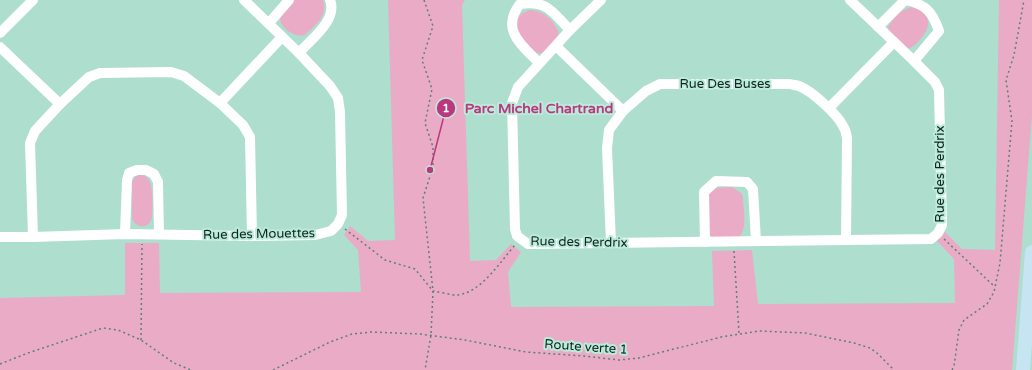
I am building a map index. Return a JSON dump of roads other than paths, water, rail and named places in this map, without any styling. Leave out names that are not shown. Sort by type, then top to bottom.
[{"type":"street","points":[[244,0],[299,53],[328,22],[333,10],[330,0]]},
{"type":"street","points":[[269,23],[289,0]]},
{"type":"street","name":"Rue des Perdrix","points":[[601,0],[570,30],[518,87],[512,103],[515,229],[517,236],[528,244],[931,239],[938,233],[942,225],[940,95],[935,82],[850,0]]},
{"type":"street","points":[[878,27],[905,0],[920,3],[934,16],[939,30],[914,61]]},
{"type":"street","points":[[0,33],[27,2]]},
{"type":"street","points":[[539,63],[516,39],[511,27],[515,10],[520,4],[539,3],[548,8],[570,30]]},
{"type":"street","points":[[220,102],[282,37]]},
{"type":"street","points":[[829,108],[894,42]]},
{"type":"street","points":[[556,46],[623,110]]},
{"type":"street","points":[[0,47],[60,104]]},
{"type":"street","name":"Rue des Mouettes","points":[[0,237],[33,238],[125,234],[252,236],[315,235],[331,231],[338,224],[342,215],[340,112],[338,98],[330,86],[299,53]]},
{"type":"street","points":[[33,238],[30,143],[35,131],[60,104],[89,77],[100,73],[171,72],[184,76],[220,102],[242,125],[250,137],[252,236]]},
{"type":"street","name":"Rue Des Buses","points":[[611,243],[607,148],[608,130],[623,110],[646,91],[660,84],[798,85],[806,89],[829,108],[845,128],[847,138],[846,240]]},
{"type":"street","points":[[125,234],[127,180],[129,173],[137,170],[146,170],[154,174],[158,182],[159,234]]},
{"type":"street","points":[[705,242],[704,192],[716,182],[747,182],[753,189],[756,241]]},
{"type":"street","points":[[1026,367],[1032,252]]},
{"type":"place","name":"Parc Michel Chartrand","points":[[430,170]]}]
